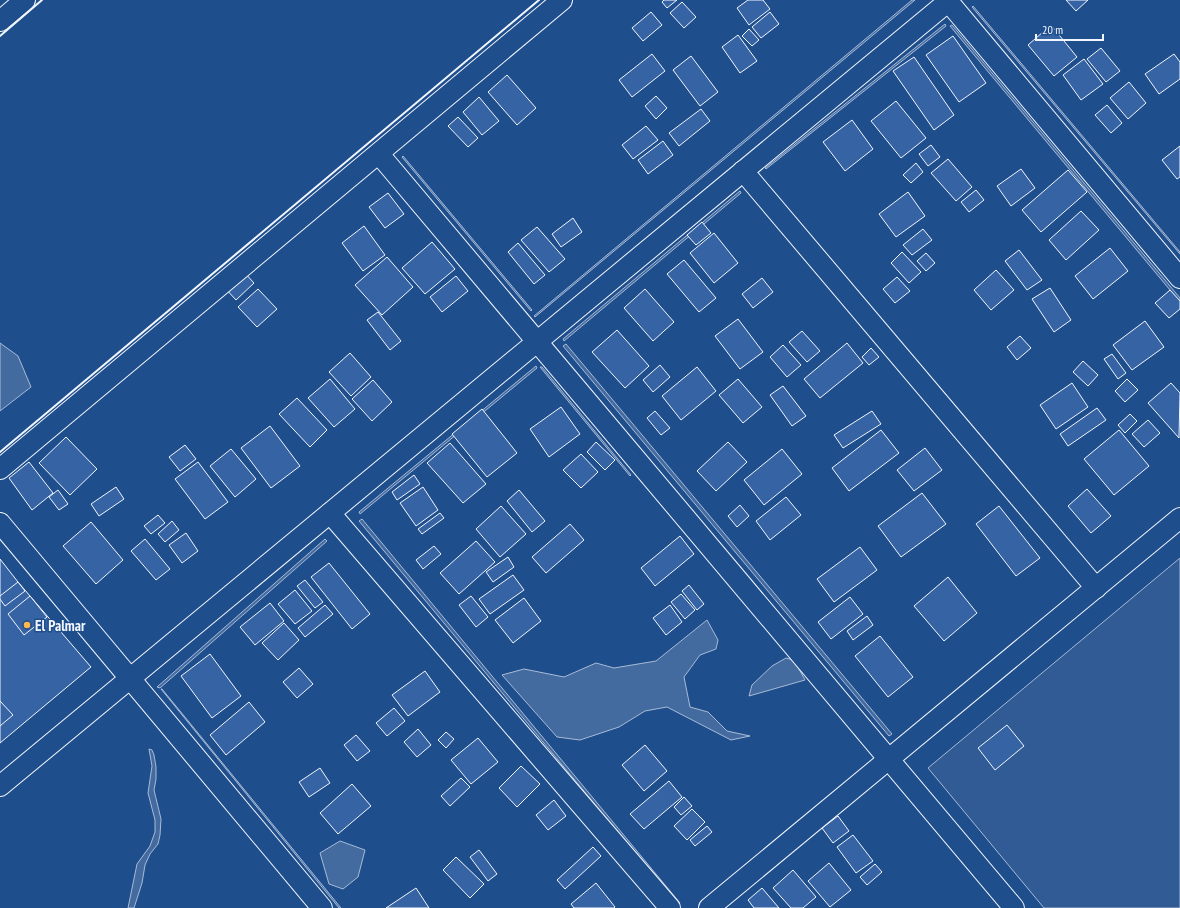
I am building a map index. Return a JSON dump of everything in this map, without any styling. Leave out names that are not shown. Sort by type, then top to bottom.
[{"type":"street","points":[[0,21],[25,0]]},
{"type":"street","points":[[0,468],[379,154],[562,0]]},
{"type":"street","points":[[0,786],[949,0],[1180,278]]},
{"type":"street","points":[[379,154],[1014,908]]},
{"type":"street","points":[[743,171],[1096,588]]},
{"type":"street","points":[[330,513],[670,908]]},
{"type":"street","points":[[709,908],[1180,518]]},
{"type":"street","points":[[0,523],[322,908]]},
{"type":"shaded area","points":[[912,0],[915,0],[535,317],[534,316]]},
{"type":"shaded area","points":[[973,6],[1180,252],[1180,254],[972,7]]},
{"type":"shaded area","points":[[945,24],[946,26],[766,169],[765,168]]},
{"type":"shaded area","points":[[952,25],[1180,298],[1180,302],[950,26]]},
{"type":"shaded area","points":[[403,156],[532,310],[531,311],[402,157]]},
{"type":"shaded area","points":[[740,191],[741,193],[564,341],[563,339]]},
{"type":"shaded area","points":[[0,343],[18,356],[31,387],[0,411]]},
{"type":"shaded area","points":[[566,344],[892,734],[889,736],[563,346]]},
{"type":"shaded area","points":[[536,366],[537,368],[360,514],[359,512]]},
{"type":"shaded area","points":[[540,367],[542,367],[631,475],[630,476]]},
{"type":"shaded area","points":[[362,519],[680,903],[678,904],[359,521]]},
{"type":"shaded area","points":[[325,539],[327,541],[160,688],[157,687]]},
{"type":"shaded area","points":[[1180,558],[1180,908],[1044,908],[928,768]]},
{"type":"shaded area","points":[[707,620],[718,640],[716,649],[700,655],[684,677],[690,707],[708,712],[727,731],[750,736],[731,740],[667,707],[645,711],[619,727],[580,740],[557,737],[502,675],[524,669],[564,677],[596,663],[614,668],[656,661]]},
{"type":"shaded area","points":[[786,658],[794,660],[805,680],[749,696],[752,685],[772,666]]},
{"type":"shaded area","points":[[162,689],[341,908],[339,908]]},
{"type":"shaded area","points":[[149,749],[152,750],[154,755],[156,767],[154,790],[161,819],[160,835],[158,844],[150,854],[145,865],[142,883],[134,908],[128,908],[137,864],[150,846],[155,832],[155,820],[148,793],[152,766]]},
{"type":"shaded area","points":[[340,841],[365,850],[358,877],[343,889],[329,884],[320,853]]},
{"type":"building","points":[[664,0],[677,0],[667,8],[662,2]]},
{"type":"building","points":[[748,0],[763,0],[770,9],[749,25],[737,8]]},
{"type":"building","points":[[1066,0],[1088,0],[1076,11]]},
{"type":"building","points":[[682,2],[696,17],[684,28],[670,13]]},
{"type":"building","points":[[651,12],[662,25],[643,41],[632,28]]},
{"type":"building","points":[[770,12],[779,24],[761,38],[752,27]]},
{"type":"building","points":[[1051,25],[1077,57],[1054,76],[1028,45]]},
{"type":"building","points":[[749,29],[759,40],[752,46],[742,36]]},
{"type":"building","points":[[738,35],[757,61],[740,73],[722,47]]},
{"type":"building","points":[[953,36],[986,83],[959,102],[926,55]]},
{"type":"building","points":[[1101,48],[1120,71],[1106,82],[1087,59]]},
{"type":"building","points":[[652,54],[665,71],[632,97],[619,80]]},
{"type":"building","points":[[1174,54],[1180,62],[1180,79],[1159,94],[1145,74]]},
{"type":"building","points":[[691,56],[718,92],[700,106],[673,70]]},
{"type":"building","points":[[914,57],[954,115],[934,130],[893,71]]},
{"type":"building","points":[[1084,59],[1103,84],[1081,100],[1063,75]]},
{"type":"building","points":[[507,75],[536,108],[517,125],[488,92]]},
{"type":"building","points":[[1129,82],[1146,103],[1128,119],[1110,98]]},
{"type":"building","points":[[656,96],[667,108],[656,119],[645,106]]},
{"type":"building","points":[[479,97],[499,121],[482,135],[463,112]]},
{"type":"building","points":[[896,101],[926,138],[901,158],[871,121]]},
{"type":"building","points":[[1107,105],[1122,123],[1111,133],[1095,115]]},
{"type":"building","points":[[701,109],[710,121],[679,146],[669,133]]},
{"type":"building","points":[[458,117],[478,138],[468,147],[448,126]]},
{"type":"building","points":[[852,120],[873,149],[845,171],[823,142]]},
{"type":"building","points":[[646,126],[658,140],[633,159],[622,145]]},
{"type":"building","points":[[663,141],[673,155],[648,174],[638,160]]},
{"type":"building","points":[[931,145],[940,157],[928,166],[919,154]]},
{"type":"building","points":[[1180,146],[1180,177],[1177,179],[1162,160]]},
{"type":"building","points":[[948,159],[972,187],[956,201],[931,173]]},
{"type":"building","points":[[916,163],[923,172],[911,183],[903,175]]},
{"type":"building","points":[[1021,169],[1035,188],[1011,206],[997,186]]},
{"type":"building","points":[[1068,170],[1087,192],[1041,232],[1022,210]]},
{"type":"building","points":[[976,190],[984,200],[969,212],[961,202]]},
{"type":"building","points":[[908,192],[925,216],[896,237],[879,214]]},
{"type":"building","points":[[388,193],[404,214],[385,228],[369,207]]},
{"type":"building","points":[[1081,211],[1099,230],[1066,260],[1049,240]]},
{"type":"building","points":[[573,218],[582,232],[561,247],[552,234]]},
{"type":"building","points":[[702,222],[711,233],[696,245],[687,235]]},
{"type":"building","points":[[364,226],[385,255],[363,271],[342,243]]},
{"type":"building","points":[[537,227],[565,259],[549,272],[521,240]]},
{"type":"building","points":[[923,229],[932,240],[912,255],[903,245]]},
{"type":"building","points":[[714,233],[738,263],[714,283],[690,253]]},
{"type":"building","points":[[432,242],[455,269],[425,294],[402,268]]},
{"type":"building","points":[[518,243],[545,275],[534,284],[508,252]]},
{"type":"building","points":[[1110,248],[1128,271],[1093,299],[1075,276]]},
{"type":"building","points":[[1019,250],[1042,280],[1027,290],[1005,261]]},
{"type":"building","points":[[902,252],[921,272],[909,283],[891,263]]},
{"type":"building","points":[[926,253],[935,263],[926,271],[917,261]]},
{"type":"building","points":[[387,257],[413,287],[382,315],[355,285]]},
{"type":"building","points":[[684,260],[716,298],[699,312],[667,274]]},
{"type":"building","points":[[242,270],[254,283],[236,300],[224,287]]},
{"type":"building","points":[[996,270],[1014,290],[991,310],[974,290]]},
{"type":"building","points":[[456,276],[468,291],[442,312],[430,297]]},
{"type":"building","points":[[897,277],[910,291],[895,303],[883,289]]},
{"type":"building","points":[[762,278],[773,292],[753,308],[742,294]]},
{"type":"building","points":[[1050,288],[1071,320],[1054,332],[1032,299]]},
{"type":"building","points":[[258,289],[277,309],[257,327],[238,307]]},
{"type":"building","points":[[645,289],[674,322],[653,341],[624,308]]},
{"type":"building","points":[[1170,290],[1180,301],[1180,309],[1169,318],[1155,303]]},
{"type":"building","points":[[378,312],[401,341],[390,350],[367,320]]},
{"type":"building","points":[[738,319],[763,352],[740,369],[715,336]]},
{"type":"building","points":[[1145,321],[1164,347],[1132,370],[1113,345]]},
{"type":"building","points":[[617,330],[649,366],[625,388],[592,352]]},
{"type":"building","points":[[802,331],[820,351],[807,362],[789,342]]},
{"type":"building","points":[[1020,336],[1031,348],[1017,360],[1007,347]]},
{"type":"building","points":[[847,343],[863,363],[820,398],[804,379]]},
{"type":"building","points":[[783,345],[801,365],[787,377],[770,357]]},
{"type":"building","points":[[871,348],[879,357],[869,365],[862,357]]},
{"type":"building","points":[[350,353],[371,377],[351,396],[329,372]]},
{"type":"building","points":[[1112,354],[1126,373],[1118,379],[1104,359]]},
{"type":"building","points":[[1083,361],[1098,375],[1088,386],[1073,372]]},
{"type":"building","points":[[660,365],[670,377],[653,392],[643,380]]},
{"type":"building","points":[[697,367],[716,391],[681,420],[662,396]]},
{"type":"building","points":[[330,379],[355,409],[334,427],[308,398]]},
{"type":"building","points":[[738,379],[762,407],[743,423],[719,395]]},
{"type":"building","points":[[1127,379],[1138,390],[1125,402],[1115,391]]},
{"type":"building","points":[[373,380],[392,402],[372,421],[352,399]]},
{"type":"building","points":[[1072,383],[1088,407],[1056,429],[1040,405]]},
{"type":"building","points":[[1171,383],[1180,393],[1179,438],[1148,403]]},
{"type":"building","points":[[783,386],[806,416],[792,426],[770,395]]},
{"type":"building","points":[[297,398],[327,430],[310,447],[279,414]]},
{"type":"building","points":[[561,407],[580,434],[549,457],[530,429]]},
{"type":"building","points":[[1097,408],[1106,420],[1068,446],[1060,434]]},
{"type":"building","points":[[482,409],[517,453],[487,477],[452,434]]},
{"type":"building","points":[[655,411],[670,428],[661,435],[647,418]]},
{"type":"building","points":[[872,411],[881,424],[843,448],[834,435]]},
{"type":"building","points":[[1130,414],[1137,421],[1125,433],[1118,425]]},
{"type":"building","points":[[1148,420],[1160,433],[1144,447],[1132,434]]},
{"type":"building","points":[[270,426],[300,466],[271,488],[241,448]]},
{"type":"building","points":[[881,430],[899,453],[849,491],[832,468]]},
{"type":"building","points":[[1119,430],[1149,466],[1114,495],[1084,459]]},
{"type":"building","points":[[66,437],[97,469],[70,495],[39,463]]},
{"type":"building","points":[[596,442],[615,460],[605,470],[587,452]]},
{"type":"building","points":[[728,442],[747,462],[716,491],[697,471]]},
{"type":"building","points":[[450,443],[486,484],[463,503],[427,463]]},
{"type":"building","points":[[185,445],[196,459],[180,471],[169,457]]},
{"type":"building","points":[[925,448],[942,470],[914,491],[897,470]]},
{"type":"building","points":[[231,449],[256,479],[235,497],[210,466]]},
{"type":"building","points":[[782,449],[802,474],[764,505],[744,480]]},
{"type":"building","points":[[581,454],[598,472],[581,488],[563,470]]},
{"type":"building","points":[[29,462],[53,493],[32,510],[9,478]]},
{"type":"building","points":[[198,462],[228,502],[205,519],[175,479]]},
{"type":"building","points":[[414,475],[420,484],[397,500],[392,492]]},
{"type":"building","points":[[116,487],[124,499],[99,516],[91,504]]},
{"type":"building","points":[[423,487],[438,510],[416,526],[400,503]]},
{"type":"building","points":[[1087,489],[1111,516],[1091,533],[1068,506]]},
{"type":"building","points":[[58,490],[68,504],[59,510],[49,497]]},
{"type":"building","points":[[519,490],[545,521],[532,532],[507,501]]},
{"type":"building","points":[[922,493],[946,524],[901,557],[878,526]]},
{"type":"building","points":[[786,497],[801,515],[770,540],[756,521]]},
{"type":"building","points":[[740,505],[749,516],[737,527],[728,516]]},
{"type":"building","points":[[501,506],[526,534],[500,557],[476,529]]},
{"type":"building","points":[[999,506],[1040,558],[1016,576],[976,524]]},
{"type":"building","points":[[440,513],[444,518],[422,534],[418,529]]},
{"type":"building","points":[[158,515],[165,523],[151,534],[144,526]]},
{"type":"building","points":[[172,521],[179,530],[165,542],[158,534]]},
{"type":"building","points":[[91,522],[123,560],[96,584],[63,546]]},
{"type":"building","points":[[570,524],[584,540],[546,573],[532,557]]},
{"type":"building","points":[[186,533],[198,551],[182,563],[169,545]]},
{"type":"building","points":[[680,536],[694,554],[655,586],[641,568]]},
{"type":"building","points":[[145,539],[170,569],[156,580],[131,551]]},
{"type":"building","points":[[476,541],[495,562],[459,594],[440,573]]},
{"type":"building","points":[[434,546],[441,554],[423,569],[416,560]]},
{"type":"building","points":[[860,547],[877,570],[834,602],[817,579]]},
{"type":"building","points":[[508,557],[514,567],[493,582],[486,572]]},
{"type":"building","name":"El Palmar","points":[[0,559],[91,667],[0,743]]},
{"type":"building","points":[[329,563],[370,614],[352,629],[311,577]]},
{"type":"building","points":[[513,575],[524,590],[490,614],[479,599]]},
{"type":"building","points":[[948,577],[977,613],[944,641],[914,606]]},
{"type":"building","points":[[305,580],[323,602],[315,608],[297,586]]},
{"type":"building","points":[[18,582],[25,591],[5,606],[0,599],[0,596]]},
{"type":"building","points":[[689,585],[704,604],[697,610],[682,591]]},
{"type":"building","points":[[295,590],[312,611],[295,624],[278,604]]},
{"type":"building","points":[[681,594],[695,610],[685,619],[671,602]]},
{"type":"building","points":[[30,596],[47,617],[24,635],[8,614]]},
{"type":"building","points":[[471,596],[488,617],[476,627],[459,605]]},
{"type":"building","points":[[850,597],[863,614],[831,639],[818,622]]},
{"type":"building","points":[[524,598],[541,621],[513,643],[495,620]]},
{"type":"building","points":[[270,603],[284,621],[255,645],[240,627]]},
{"type":"building","points":[[325,605],[333,614],[305,637],[298,628]]},
{"type":"building","points":[[670,605],[682,622],[666,635],[653,618]]},
{"type":"building","points":[[867,616],[873,625],[853,640],[847,631]]},
{"type":"building","points":[[284,623],[299,640],[278,660],[262,643]]},
{"type":"building","points":[[880,636],[913,677],[888,697],[855,656]]},
{"type":"building","points":[[210,654],[241,696],[212,718],[181,676]]},
{"type":"building","points":[[299,668],[313,684],[297,698],[283,682]]},
{"type":"building","points":[[425,671],[440,692],[408,716],[392,695]]},
{"type":"building","points":[[0,701],[13,715],[0,726]]},
{"type":"building","points":[[249,702],[265,722],[226,755],[210,735]]},
{"type":"building","points":[[394,708],[405,721],[387,736],[376,723]]},
{"type":"building","points":[[1007,725],[1024,746],[995,770],[978,748]]},
{"type":"building","points":[[418,729],[431,745],[417,757],[404,742]]},
{"type":"building","points":[[446,732],[454,739],[446,748],[438,740]]},
{"type":"building","points":[[356,735],[370,751],[357,761],[344,745]]},
{"type":"building","points":[[478,738],[498,762],[471,784],[451,760]]},
{"type":"building","points":[[645,745],[667,771],[644,791],[622,765]]},
{"type":"building","points":[[521,766],[540,784],[517,807],[499,788]]},
{"type":"building","points":[[320,768],[330,783],[309,797],[299,782]]},
{"type":"building","points":[[461,778],[470,787],[450,806],[441,796]]},
{"type":"building","points":[[669,781],[682,797],[644,829],[630,814]]},
{"type":"building","points":[[352,784],[371,806],[338,834],[320,813]]},
{"type":"building","points":[[684,797],[692,806],[681,815],[674,807]]},
{"type":"building","points":[[554,800],[566,816],[548,830],[536,815]]},
{"type":"building","points":[[692,809],[705,822],[687,840],[674,826]]},
{"type":"building","points":[[838,816],[849,831],[833,843],[822,828]]},
{"type":"building","points":[[707,826],[712,832],[695,846],[690,840]]},
{"type":"building","points":[[853,835],[873,861],[856,873],[837,847]]},
{"type":"building","points":[[593,847],[601,856],[565,889],[557,880]]},
{"type":"building","points":[[479,850],[497,874],[488,881],[470,857]]},
{"type":"building","points":[[456,857],[484,884],[470,898],[443,870]]},
{"type":"building","points":[[829,863],[851,890],[830,907],[808,881]]},
{"type":"building","points":[[875,864],[882,872],[867,885],[860,877]]},
{"type":"building","points":[[793,870],[816,897],[803,908],[791,908],[773,888]]},
{"type":"building","points":[[596,883],[615,907],[574,908],[571,904]]},
{"type":"building","points":[[416,888],[429,908],[386,908]]},
{"type":"building","points":[[762,888],[779,908],[754,908],[748,900]]},
{"type":"wall","points":[[0,36],[42,0]]},
{"type":"wall","points":[[0,452],[539,0]]},
{"type":"place","name":"El Palmar","points":[[27,625]]}]
